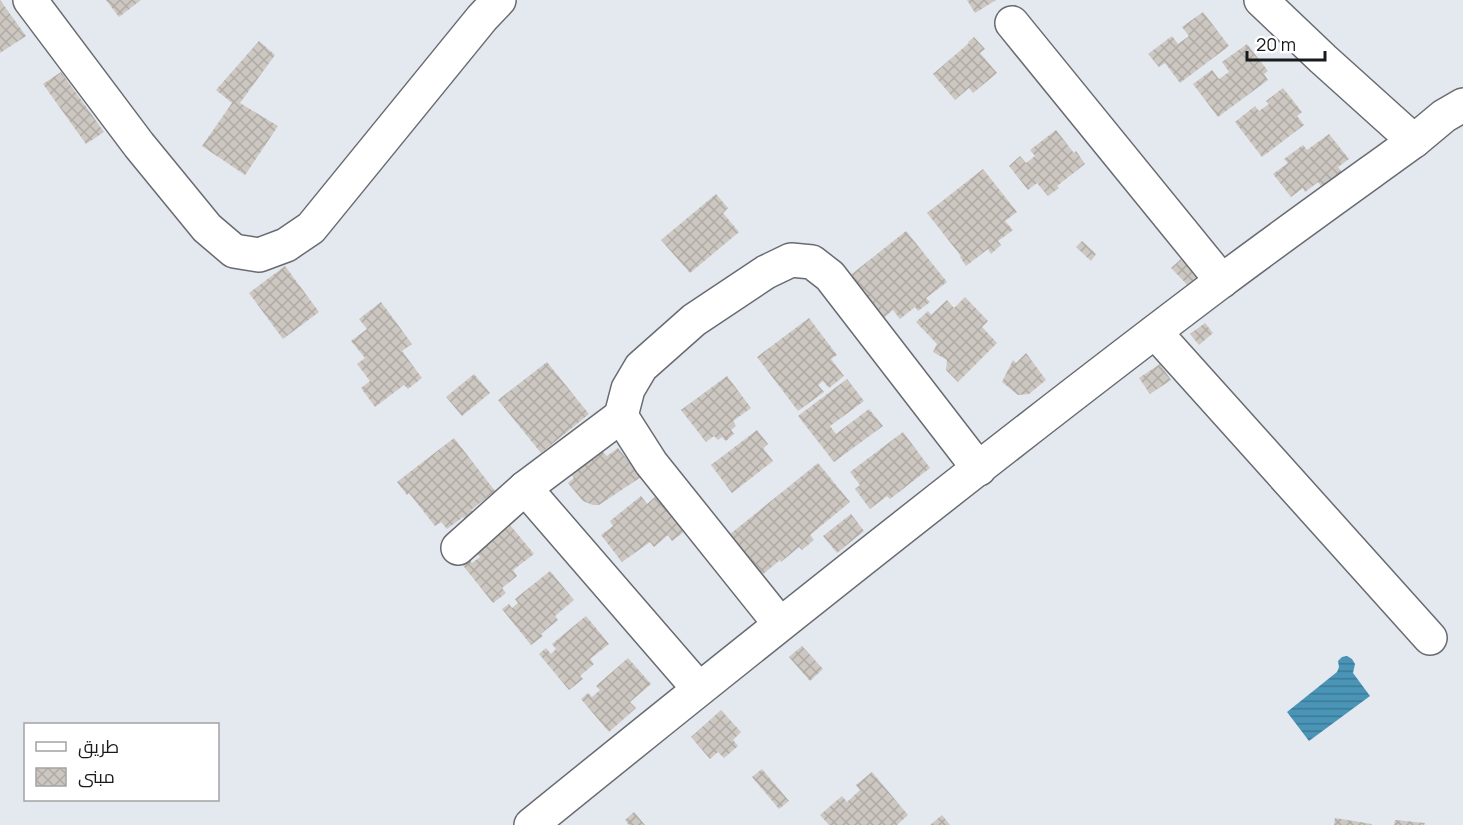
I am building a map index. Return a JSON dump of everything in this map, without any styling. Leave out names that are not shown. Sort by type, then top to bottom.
[{"type":"street","points":[[30,0],[139,145],[207,228],[234,251],[259,255],[286,245],[311,228],[482,18],[500,0]]},
{"type":"street","points":[[1261,0],[1414,141]]},
{"type":"street","points":[[1012,23],[1222,281]]},
{"type":"street","points":[[531,825],[780,624],[1079,390],[1222,281],[1414,141],[1444,116],[1463,105]]},
{"type":"street","points":[[458,548],[525,488],[621,416],[628,389],[641,367],[694,320],[766,272],[791,260],[812,262],[830,276],[979,469]]},
{"type":"street","points":[[1155,332],[1430,638]]},
{"type":"street","points":[[621,416],[651,463],[780,624]]},
{"type":"street","points":[[525,488],[699,689]]},
{"type":"water","points":[[1347,656],[1355,664],[1353,673],[1370,696],[1309,741],[1287,712],[1337,672],[1338,661]]},
{"type":"building","points":[[0,0],[26,36],[0,53]]},
{"type":"building","points":[[106,0],[141,0],[119,17]]},
{"type":"building","points":[[967,0],[996,0],[975,13]]},
{"type":"building","points":[[1203,12],[1229,46],[1180,83],[1165,63],[1159,67],[1148,54],[1172,36],[1178,44],[1189,36],[1182,27]]},
{"type":"building","points":[[974,37],[985,49],[980,53],[997,73],[973,93],[969,88],[955,100],[933,74]]},
{"type":"building","points":[[259,41],[275,55],[240,103],[278,126],[245,175],[202,146],[232,103],[216,90]]},
{"type":"building","points":[[1247,44],[1268,71],[1264,74],[1268,80],[1218,117],[1193,84],[1212,70],[1219,79],[1229,72],[1222,62]]},
{"type":"building","points":[[61,72],[104,132],[86,144],[43,84]]},
{"type":"building","points":[[1283,88],[1302,112],[1297,116],[1304,125],[1262,157],[1235,122],[1255,106],[1259,111],[1269,104],[1266,101]]},
{"type":"building","points":[[1056,130],[1085,164],[1048,196],[1037,183],[1028,190],[1009,166],[1020,156],[1026,163],[1035,156],[1030,150]]},
{"type":"building","points":[[1329,134],[1349,159],[1338,167],[1344,175],[1324,190],[1318,182],[1305,192],[1303,188],[1291,197],[1273,174],[1288,163],[1284,159],[1303,145],[1307,150]]},
{"type":"building","points":[[983,169],[1017,212],[1005,221],[1013,230],[998,241],[1001,245],[991,254],[988,249],[966,266],[961,256],[927,213]]},
{"type":"building","points":[[716,194],[728,208],[723,213],[739,232],[690,273],[661,240]]},
{"type":"building","points":[[906,231],[947,282],[926,298],[930,302],[918,311],[915,307],[900,319],[893,310],[882,319],[848,277]]},
{"type":"building","points":[[1082,241],[1096,254],[1091,261],[1076,247]]},
{"type":"building","points":[[1181,259],[1204,284],[1195,293],[1171,268]]},
{"type":"building","points":[[285,266],[319,312],[283,339],[249,293]]},
{"type":"building","points":[[965,297],[988,321],[982,327],[997,343],[958,382],[946,370],[947,360],[933,352],[937,344],[916,322],[928,311],[931,315],[947,300],[954,308]]},
{"type":"building","points":[[381,302],[412,344],[402,351],[422,378],[408,389],[404,385],[375,407],[361,388],[370,381],[357,364],[365,358],[351,341],[367,329],[359,319]]},
{"type":"building","points":[[809,318],[837,355],[831,359],[844,376],[829,388],[823,381],[818,385],[824,392],[798,411],[757,357]]},
{"type":"building","points":[[1205,323],[1213,333],[1199,345],[1190,334]]},
{"type":"building","points":[[1026,353],[1046,380],[1029,394],[1018,395],[1002,382],[1013,360],[1016,363]]},
{"type":"building","points":[[547,362],[589,414],[541,453],[498,400]]},
{"type":"building","points":[[1160,364],[1171,380],[1150,394],[1139,378]]},
{"type":"building","points":[[474,374],[490,393],[462,416],[446,397]]},
{"type":"building","points":[[727,376],[751,408],[733,421],[736,426],[731,430],[734,434],[726,441],[722,437],[718,440],[714,436],[706,442],[681,410]]},
{"type":"building","points":[[847,379],[864,401],[830,426],[836,434],[869,409],[883,426],[834,462],[798,416]]},
{"type":"building","points":[[757,430],[768,444],[763,448],[773,461],[732,493],[711,465]]},
{"type":"building","points":[[903,432],[930,468],[890,499],[887,496],[870,509],[855,489],[860,485],[850,472]]},
{"type":"building","points":[[454,438],[495,491],[471,510],[478,519],[470,526],[463,517],[447,529],[441,522],[435,526],[409,493],[407,495],[397,482]]},
{"type":"building","points":[[618,448],[641,477],[599,505],[583,501],[568,483],[574,478],[571,474],[601,450],[607,456]]},
{"type":"building","points":[[818,463],[850,502],[810,535],[814,540],[802,550],[799,547],[762,575],[729,535]]},
{"type":"building","points":[[641,496],[647,504],[656,496],[685,531],[672,541],[668,535],[654,547],[650,542],[622,562],[601,535],[613,526],[610,521]]},
{"type":"building","points":[[851,514],[864,531],[837,553],[823,536]]},
{"type":"building","points":[[510,525],[534,554],[513,570],[517,576],[502,588],[506,593],[493,603],[461,563],[468,558],[472,563],[480,557],[476,552]]},
{"type":"building","points":[[550,571],[574,600],[555,616],[558,620],[531,645],[502,609],[509,604],[512,608],[518,603],[515,599]]},
{"type":"building","points":[[586,616],[609,644],[590,659],[594,664],[580,676],[583,679],[569,690],[539,654],[546,648],[551,654],[556,649],[552,644]]},
{"type":"building","points":[[802,646],[823,669],[810,681],[789,657]]},
{"type":"building","points":[[628,658],[651,684],[630,702],[636,708],[609,732],[581,699],[588,693],[592,697],[600,690],[596,686]]},
{"type":"building","points":[[721,710],[741,732],[733,740],[738,746],[724,758],[718,752],[710,759],[691,737]]},
{"type":"building","points":[[762,769],[789,801],[779,809],[752,777]]},
{"type":"building","points":[[872,772],[908,815],[897,825],[829,825],[820,815],[842,796],[847,802],[860,790],[856,785]]},
{"type":"building","points":[[634,812],[645,825],[629,825],[625,820]]},
{"type":"building","points":[[942,815],[950,825],[930,825]]},
{"type":"building","points":[[1335,818],[1372,824],[1334,825]]},
{"type":"building","points":[[1395,820],[1425,823],[1424,825],[1394,825]]}]
